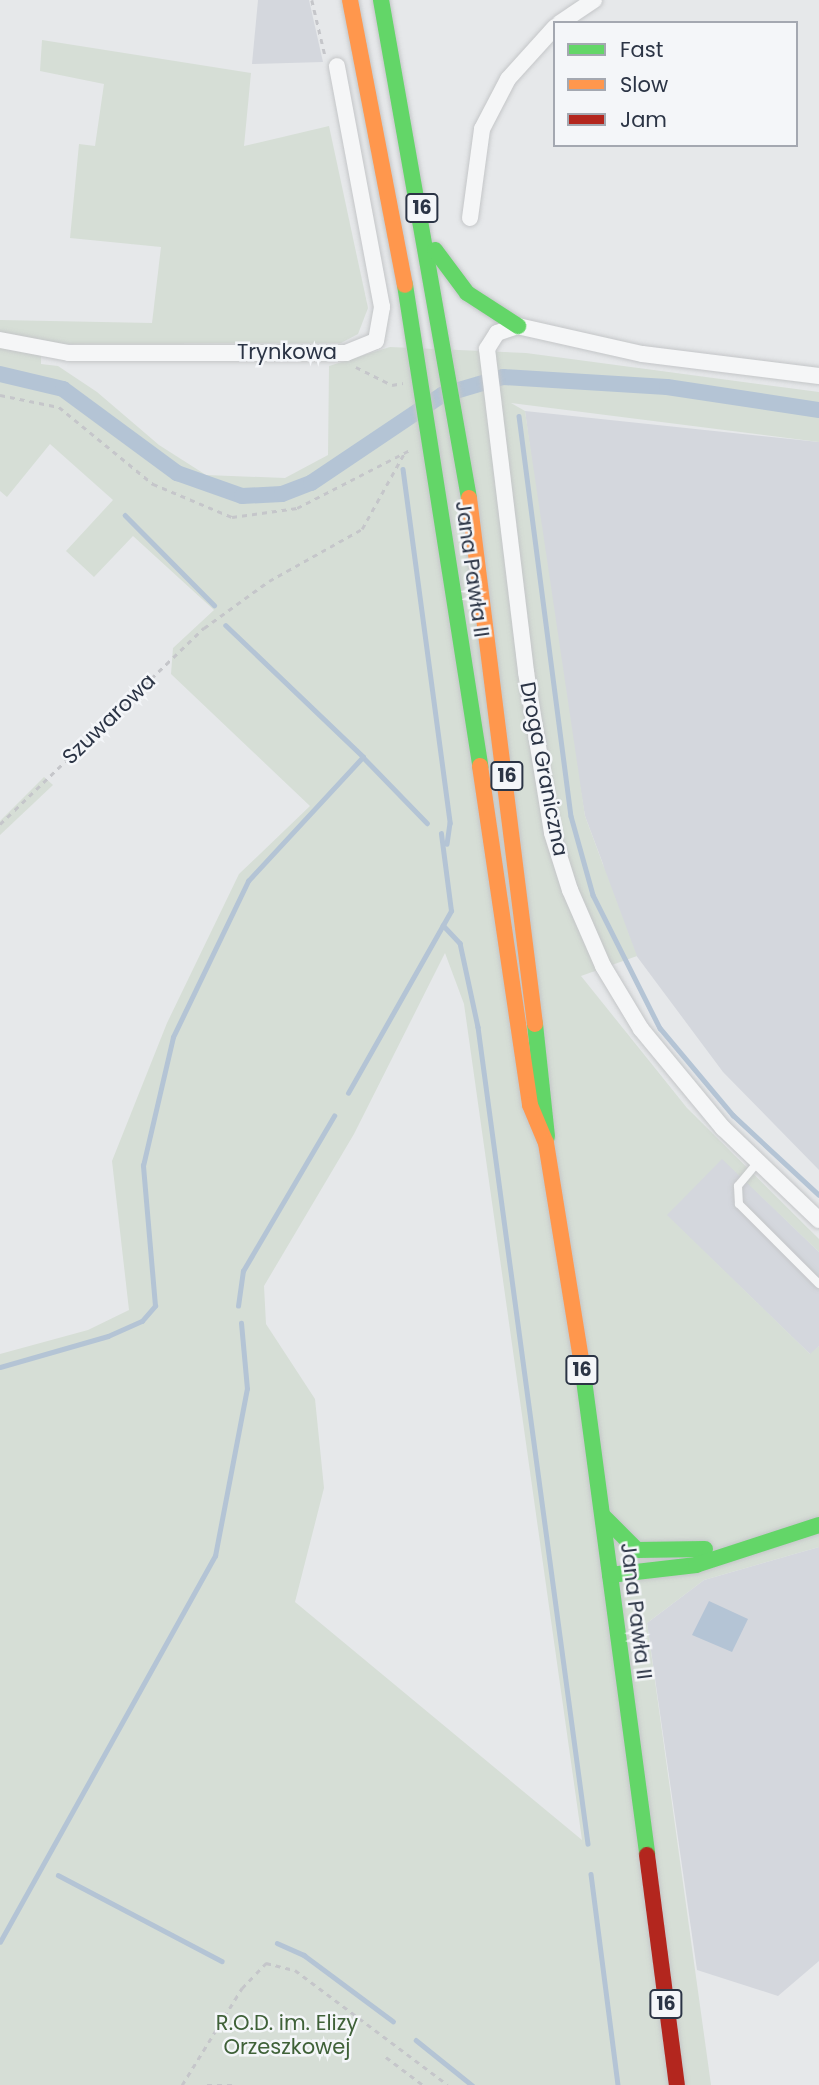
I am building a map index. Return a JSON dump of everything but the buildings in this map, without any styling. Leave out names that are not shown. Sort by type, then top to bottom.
[{"type":"main road","name":"Jana Pawła II","points":[[350,0],[424,379],[530,1105],[546,1143]]},
{"type":"main road","name":"Jana Pawła II","points":[[381,0],[428,238],[457,409],[548,1100],[546,1143],[603,1516],[677,2085]]},
{"type":"main road","points":[[428,238],[467,293],[518,326]]},
{"type":"main road","points":[[603,1516],[637,1550],[754,1548]]},
{"type":"main road","points":[[610,1575],[696,1565],[819,1525]]},
{"type":"street","points":[[563,21],[590,1]]},
{"type":"street","points":[[470,218],[482,129],[508,79],[553,29]]},
{"type":"street","name":"Trynkowa","points":[[0,340],[69,353],[346,353],[376,341],[382,314],[337,66]]},
{"type":"street","points":[[518,326],[642,354],[819,376]]},
{"type":"street","name":"Droga Graniczna","points":[[518,326],[491,339],[487,358],[543,781],[569,890],[603,966],[641,1029],[758,1162],[819,1220]]},
{"type":"lane","points":[[758,1162],[737,1185],[739,1204],[819,1284]]},
{"type":"path","points":[[312,0],[328,68],[337,66]]},
{"type":"path","points":[[346,353],[361,374],[392,385],[405,382]]},
{"type":"path","points":[[0,396],[59,407],[152,484],[232,517],[297,508],[406,450],[416,449]]},
{"type":"path","name":"Szuwarowa","points":[[0,824],[219,616],[362,529],[406,450]]},
{"type":"path","points":[[182,2085],[242,1988],[266,1964],[295,1970],[448,2085]]},
{"type":"path","points":[[386,2057],[423,2085]]},
{"type":"path","points":[[207,2085],[234,2085]]},
{"type":"shaded area","points":[[258,0],[309,0],[323,62],[252,64]]},
{"type":"shaded area","points":[[525,411],[819,442],[819,1170],[723,1072],[612,923],[603,864],[585,816],[558,657]]},
{"type":"shaded area","points":[[722,1158],[819,1252],[819,1346],[811,1355],[666,1215]]},
{"type":"shaded area","points":[[819,1547],[819,1961],[778,1996],[697,1970],[647,1623],[704,1580]]},
{"type":"green space","name":"R.O.D. im. Elizy Orzeszkowej","points":[[42,40],[251,73],[244,146],[329,126],[368,308],[358,334],[341,343],[41,344],[41,364],[58,366],[97,392],[159,445],[206,475],[285,478],[328,455],[329,366],[390,347],[526,353],[819,392],[819,442],[511,403],[525,411],[585,816],[637,956],[581,976],[687,1108],[819,1239],[819,1252],[722,1159],[667,1215],[810,1354],[819,1346],[819,1547],[704,1580],[647,1623],[711,2085],[0,2085],[0,1354],[88,1330],[129,1310],[112,1161],[167,1023],[239,874],[310,806],[171,674],[173,648],[214,610],[133,536],[94,577],[66,551],[113,500],[50,444],[7,497],[0,491],[0,320],[152,323],[161,247],[70,238],[79,144],[95,146],[104,84],[40,71]],"holes":[[[445,953],[464,1004],[582,1840],[295,1602],[324,1488],[315,1399],[266,1324],[264,1286],[354,1134]]]},
{"type":"green space","points":[[44,777],[53,785],[0,835],[0,821]]},
{"type":"water","points":[[709,1601],[748,1619],[732,1652],[692,1635]]},
{"type":"waterway","points":[[0,374],[63,389],[177,473],[242,496],[282,494],[311,483],[442,395],[503,377],[667,387],[819,410]]},
{"type":"waterway","points":[[519,416],[571,816],[593,895],[660,1028],[733,1115],[819,1195]]},
{"type":"waterway","points":[[403,469],[450,823],[447,844]]},
{"type":"waterway","points":[[125,515],[214,605]]},
{"type":"waterway","points":[[0,1367],[108,1336],[142,1321],[155,1306],[143,1166],[173,1037],[248,881],[363,757],[226,626]]},
{"type":"waterway","points":[[363,757],[427,823]]},
{"type":"waterway","points":[[348,1093],[451,911],[441,834]]},
{"type":"waterway","points":[[443,925],[460,943],[478,1027],[588,1844]]},
{"type":"waterway","points":[[238,1306],[243,1271],[334,1116]]},
{"type":"waterway","points":[[0,1942],[215,1556],[247,1389],[241,1323]]},
{"type":"waterway","points":[[591,1874],[618,2085]]},
{"type":"waterway","points":[[58,1875],[222,1961]]},
{"type":"waterway","points":[[277,1943],[304,1955],[393,2021]]},
{"type":"waterway","points":[[416,2040],[472,2085]]},
{"type":"traffic: fast","points":[[381,0],[469,498]]},
{"type":"traffic: fast","points":[[435,250],[467,293],[518,326]]},
{"type":"traffic: fast","points":[[405,285],[480,766]]},
{"type":"traffic: fast","points":[[535,1024],[547,1136]]},
{"type":"traffic: fast","points":[[582,1365],[647,1855]]},
{"type":"traffic: fast","points":[[603,1516],[637,1550],[705,1549]]},
{"type":"traffic: fast","points":[[610,1575],[696,1565],[819,1525]]},
{"type":"traffic: slow","points":[[350,0],[405,285]]},
{"type":"traffic: slow","points":[[469,498],[535,1024]]},
{"type":"traffic: slow","points":[[480,766],[530,1105],[546,1143],[582,1365]]},
{"type":"traffic: jam","points":[[647,1855],[677,2085]]}]
